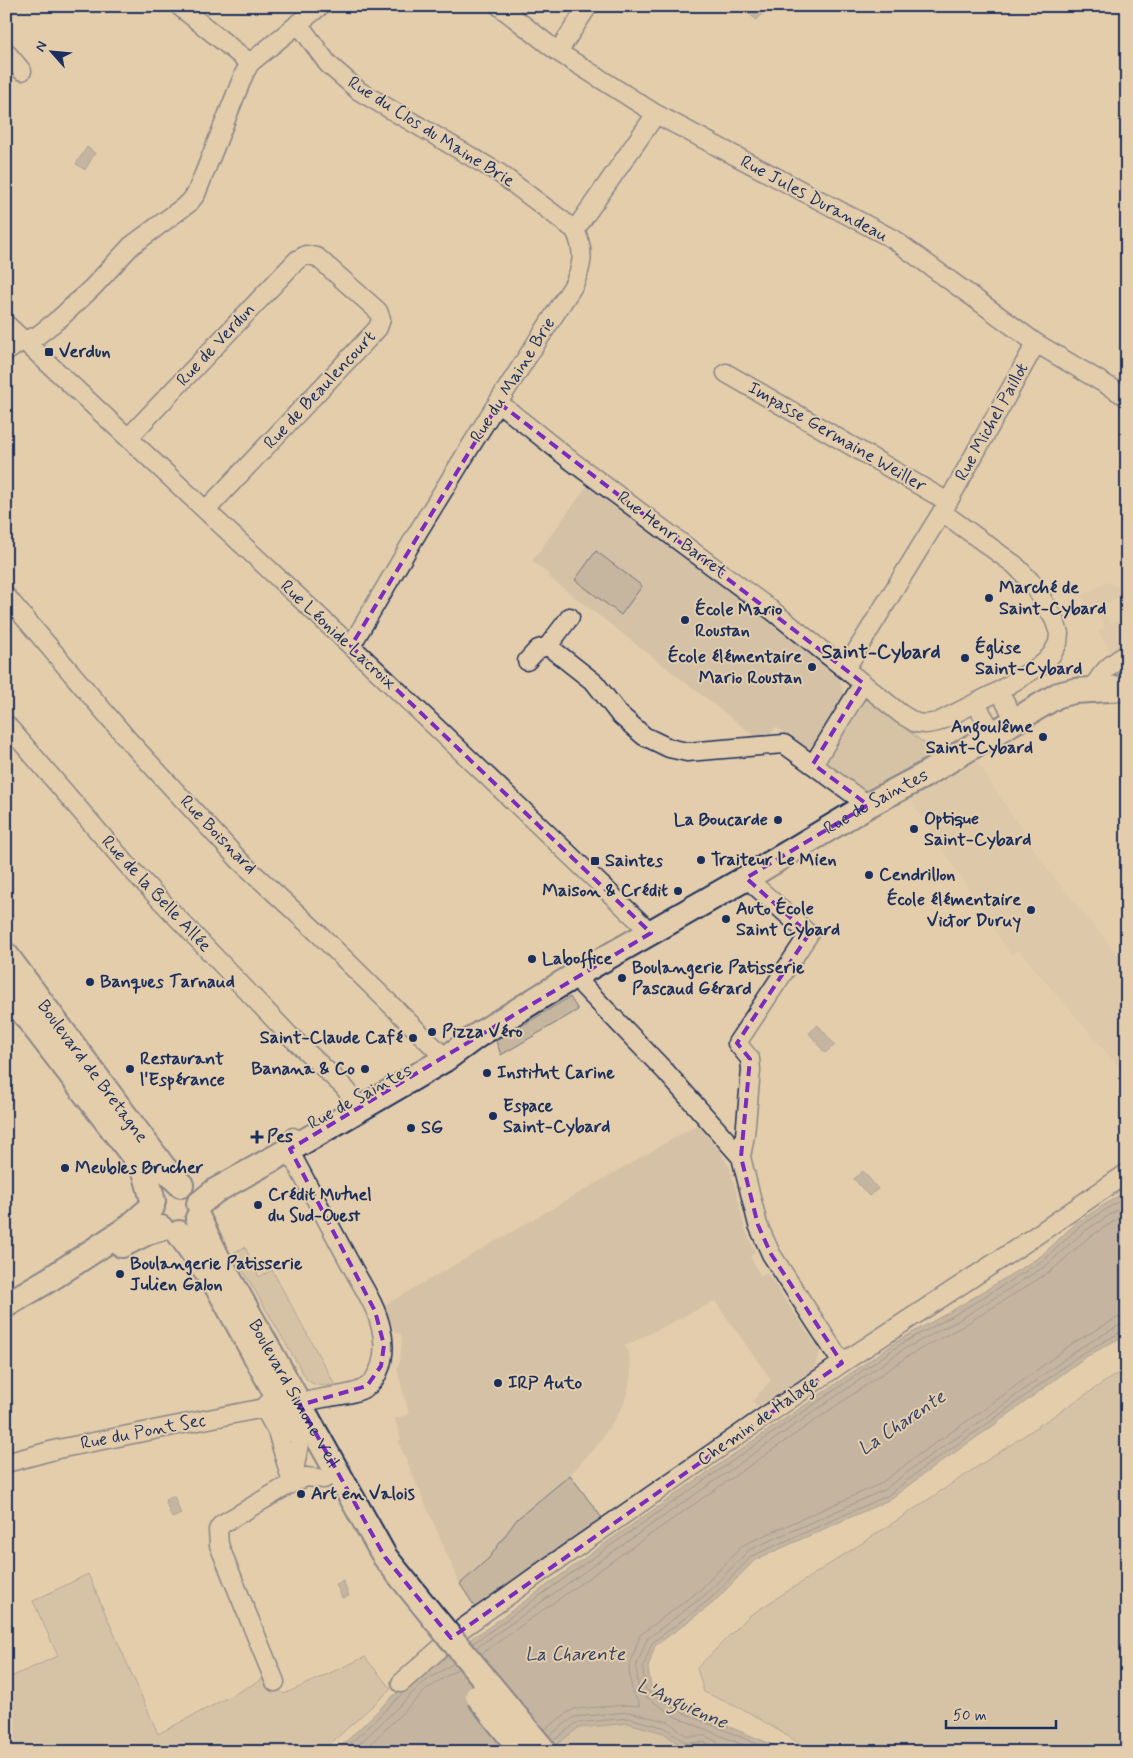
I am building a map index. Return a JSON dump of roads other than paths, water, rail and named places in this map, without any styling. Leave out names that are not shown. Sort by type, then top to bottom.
[{"type":"main road","name":"Rue de Saintes","points":[[192,1199],[210,1182],[243,1160],[292,1142],[478,1035],[577,974],[868,805],[923,776],[1058,695],[1074,690],[1127,688]]},
{"type":"main road","name":"Boulevard de Bretagne","points":[[6,956],[164,1168],[192,1199]]},
{"type":"main road","name":"Boulevard de Bretagne","points":[[6,990],[145,1171],[152,1204]]},
{"type":"main road","name":"Rue de Saintes","points":[[292,1142],[342,1106],[442,1056]]},
{"type":"main road","points":[[6,1305],[128,1228],[152,1204],[156,1194],[167,1186],[192,1199],[190,1228],[148,1232],[50,1279]]},
{"type":"main road","name":"Boulevard Simone Veil","points":[[192,1199],[202,1230],[386,1557],[429,1624],[523,1752]]},
{"type":"main road","points":[[152,1204],[156,1222],[170,1230]]},
{"type":"main road","name":"Boulevard Simone Veil","points":[[170,1230],[220,1291],[270,1401],[300,1438],[377,1568],[546,1752]]},
{"type":"street","points":[[6,352],[22,341],[37,336],[60,318],[93,287],[131,246],[189,203],[196,194],[250,63],[320,6]]},
{"type":"street","name":"Rue Jules Durandeau","points":[[498,6],[558,52],[656,114],[892,239],[1036,343],[1127,397]]},
{"type":"street","points":[[558,52],[588,6]]},
{"type":"street","points":[[191,10],[250,63]]},
{"type":"street","name":"Rue du Clos du Maine Brie","points":[[298,23],[328,64],[359,91],[499,173],[576,230]]},
{"type":"street","points":[[6,52],[22,71]]},
{"type":"street","points":[[576,230],[656,114]]},
{"type":"street","name":"Rue du Maine Brie","points":[[351,646],[419,530],[574,286],[580,271],[581,243],[576,230]]},
{"type":"street","name":"Rue de Verdun","points":[[128,438],[297,260],[306,255]]},
{"type":"street","name":"Rue de Beaulencourt","points":[[206,510],[378,328],[381,319],[378,311],[317,257],[306,255]]},
{"type":"street","name":"Rue Léonide Lacroix","points":[[6,324],[22,341],[351,646],[642,924],[648,934]]},
{"type":"street","name":"Rue Michel Paillot","points":[[846,668],[945,507],[1036,343]]},
{"type":"street","name":"Impasse Germaine Weiller","points":[[726,373],[945,507],[1015,565],[1033,584],[1054,619],[1059,633],[1058,643],[1044,663],[999,691]]},
{"type":"street","name":"Rue Henri Barret","points":[[499,403],[846,668],[901,714],[916,723],[926,724],[938,722],[961,709],[976,704]]},
{"type":"street","name":"Rue Boisnard","points":[[6,596],[137,749],[240,861],[317,932],[442,1056]]},
{"type":"street","points":[[527,661],[538,649],[548,646],[570,616]]},
{"type":"street","points":[[548,646],[595,683],[619,714],[644,736],[669,748],[686,752],[784,744],[868,805]]},
{"type":"street","points":[[1093,690],[1098,678],[1112,663],[1127,654]]},
{"type":"street","points":[[813,764],[863,683]]},
{"type":"street","points":[[993,733],[976,704],[999,691],[1015,720]]},
{"type":"street","name":"Rue de la Belle Allée","points":[[6,724],[129,867],[290,1036],[354,1100]]},
{"type":"street","points":[[740,1157],[745,1135],[751,1070],[750,1059],[737,1043],[809,934],[752,883],[748,876]]},
{"type":"street","points":[[577,974],[584,986],[666,1072],[740,1157],[758,1225],[771,1254],[842,1363]]},
{"type":"street","points":[[292,1142],[293,1157],[371,1302],[382,1328],[384,1345],[381,1366],[375,1378],[367,1386],[357,1391],[308,1401],[300,1406]]},
{"type":"street","name":"Chemin de Halage","points":[[401,1683],[463,1628],[552,1564],[842,1363],[1028,1241],[1127,1173]]},
{"type":"street","points":[[270,1401],[276,1431],[292,1483]]},
{"type":"street","name":"Rue du Pont Sec","points":[[6,1463],[58,1449],[270,1401]]},
{"type":"street","points":[[292,1483],[300,1438]]},
{"type":"street","points":[[275,1682],[219,1545],[218,1530],[222,1524],[292,1483],[306,1477],[324,1479]]},
{"type":"water","points":[[739,6],[756,6],[763,12],[757,20]]},
{"type":"water","points":[[87,147],[95,153],[85,170],[76,164]]},
{"type":"water","points":[[818,1025],[835,1045],[825,1053],[809,1033]]},
{"type":"water","points":[[863,1171],[878,1189],[869,1196],[854,1179]]},
{"type":"water","name":"La Charente","points":[[1127,1190],[1127,1334],[1084,1358],[889,1500],[755,1560],[712,1604],[655,1646],[648,1668],[651,1687],[681,1707],[776,1746],[785,1752],[713,1752],[703,1747],[684,1748],[664,1733],[628,1723],[578,1728],[547,1752],[335,1752],[416,1674],[489,1627],[614,1537],[899,1340],[953,1310],[1041,1256],[1076,1223]]},
{"type":"water","points":[[174,1496],[181,1514],[172,1518],[165,1500]]},
{"type":"water","points":[[343,1581],[349,1596],[342,1598],[336,1584]]},
{"type":"place","name":"Verdun","points":[[49,352]]},
{"type":"place","name":"Marché de Saint-Cybard","points":[[989,598]]},
{"type":"place","name":"École Mario Roustan","points":[[685,620]]},
{"type":"place","name":"Église Saint-Cybard","points":[[965,658]]},
{"type":"place","name":"École élémentaire Mario Roustan","points":[[812,667]]},
{"type":"place","name":"Angoulême Saint-Cybard","points":[[1043,737]]},
{"type":"place","name":"La Boucarde","points":[[778,820]]},
{"type":"place","name":"Optique Saint-Cybard","points":[[914,829]]},
{"type":"place","name":"Traiteur Le Mien","points":[[701,860]]},
{"type":"place","name":"Saintes","points":[[595,861]]},
{"type":"place","name":"Cendrillon","points":[[869,875]]},
{"type":"place","name":"Maison & Crédit","points":[[678,891]]},
{"type":"place","name":"École élémentaire Victor Duruy","points":[[1031,910]]},
{"type":"place","name":"Auto École Saint Cybard","points":[[726,919]]},
{"type":"place","name":"Laboffice","points":[[532,959]]},
{"type":"place","name":"Boulangerie Patisserie Pascaud Gérard","points":[[622,978]]},
{"type":"place","name":"Banques Tarnaud","points":[[90,982]]},
{"type":"place","name":"Pizza Véro","points":[[432,1032]]},
{"type":"place","name":"Saint-Claude Café","points":[[413,1038]]},
{"type":"place","name":"Restaurant l'Espérance","points":[[130,1069]]},
{"type":"place","name":"Banana & Co","points":[[365,1069]]},
{"type":"place","name":"Institut Carine","points":[[487,1073]]},
{"type":"place","name":"Espace Saint-Cybard","points":[[493,1116]]},
{"type":"place","name":"SG","points":[[411,1128]]},
{"type":"place","name":"Pes","points":[[257,1137]]},
{"type":"place","name":"Meubles Brucher","points":[[65,1168]]},
{"type":"place","name":"Crédit Mutuel du Sud-Ouest","points":[[258,1205]]},
{"type":"place","name":"Boulangerie Patisserie Julien Galon","points":[[120,1274]]},
{"type":"place","name":"IRP Auto","points":[[498,1383]]},
{"type":"place","name":"Art en Valois","points":[[301,1494]]},
{"type":"district","name":"Saint-Cybard","points":[[881,652]]},
{"type":"water label","name":"L'Anguienne","points":[[682,1704]]}]
